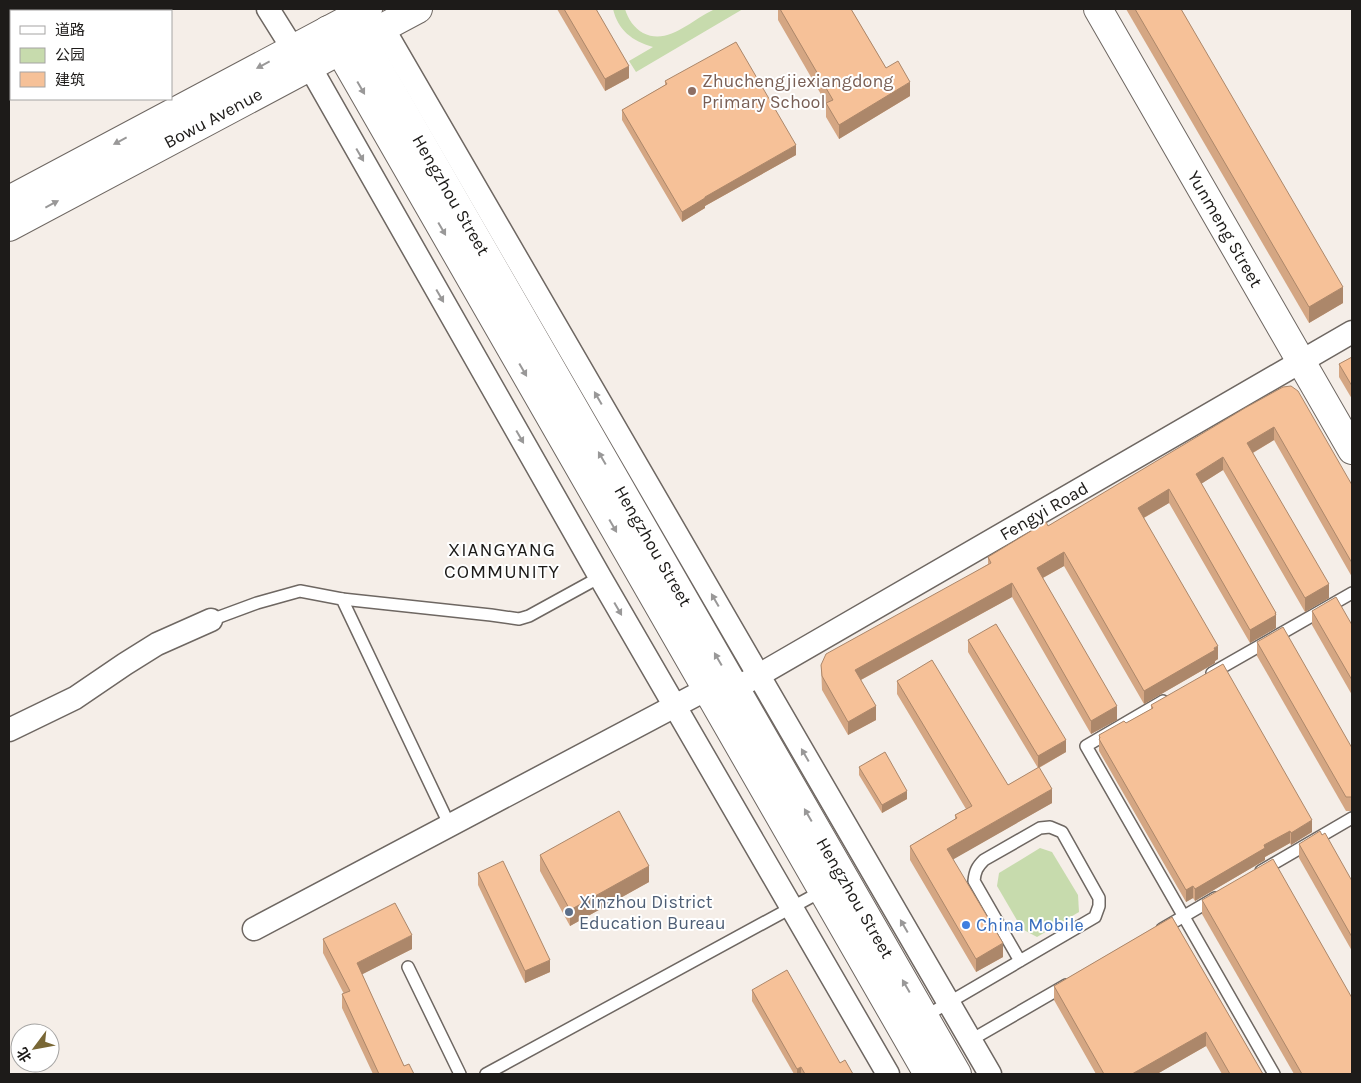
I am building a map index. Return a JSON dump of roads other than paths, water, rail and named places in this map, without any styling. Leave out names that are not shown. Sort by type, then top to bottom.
[{"type":"main road","name":"Bowu Avenue","points":[[9,227],[301,58],[355,29],[418,9]]},
{"type":"main road","name":"Yunmeng Street","points":[[1098,9],[1352,450]]},
{"type":"main road","name":"Hengzhou Street","points":[[355,29],[957,1074]]},
{"type":"main road","name":"Hengzhou Street","points":[[355,29],[707,690],[928,1074]]},
{"type":"main road","name":"Bowu Avenue","points":[[9,200],[301,58]]},
{"type":"street","points":[[268,9],[301,58],[888,1074]]},
{"type":"street","points":[[355,29],[759,675],[990,1074]]},
{"type":"street","name":"Fengyi Road","points":[[735,689],[1352,332]]},
{"type":"street","points":[[9,730],[76,698],[157,644],[211,620]]},
{"type":"street","points":[[254,930],[707,690]]},
{"type":"lane","points":[[211,620],[257,603],[300,592],[342,599],[519,619],[529,616],[600,577]]},
{"type":"lane","points":[[1206,677],[1352,593]]},
{"type":"lane","points":[[342,599],[450,826]]},
{"type":"lane","points":[[1172,697],[1086,746],[1274,1074]]},
{"type":"lane","points":[[1251,877],[1352,818]]},
{"type":"lane","points":[[924,1017],[1020,961],[1095,917],[1099,906],[1099,898],[1062,832],[1050,827],[1040,828],[984,860],[974,873],[974,880],[1020,961]]},
{"type":"lane","points":[[486,1074],[822,891]]},
{"type":"lane","points":[[1149,936],[1226,892]]},
{"type":"lane","points":[[408,967],[460,1074]]},
{"type":"lane","points":[[971,1040],[1073,981]]},
{"type":"place","name":"Zhuchengjiexiangdong Primary School","points":[[692,91]]},
{"type":"place","name":"Xinzhou District Education Bureau","points":[[569,912]]},
{"type":"place","name":"China Mobile","points":[[966,925]]},
{"type":"district","name":"XIANGYANG COMMUNITY","points":[[502,560]]}]
